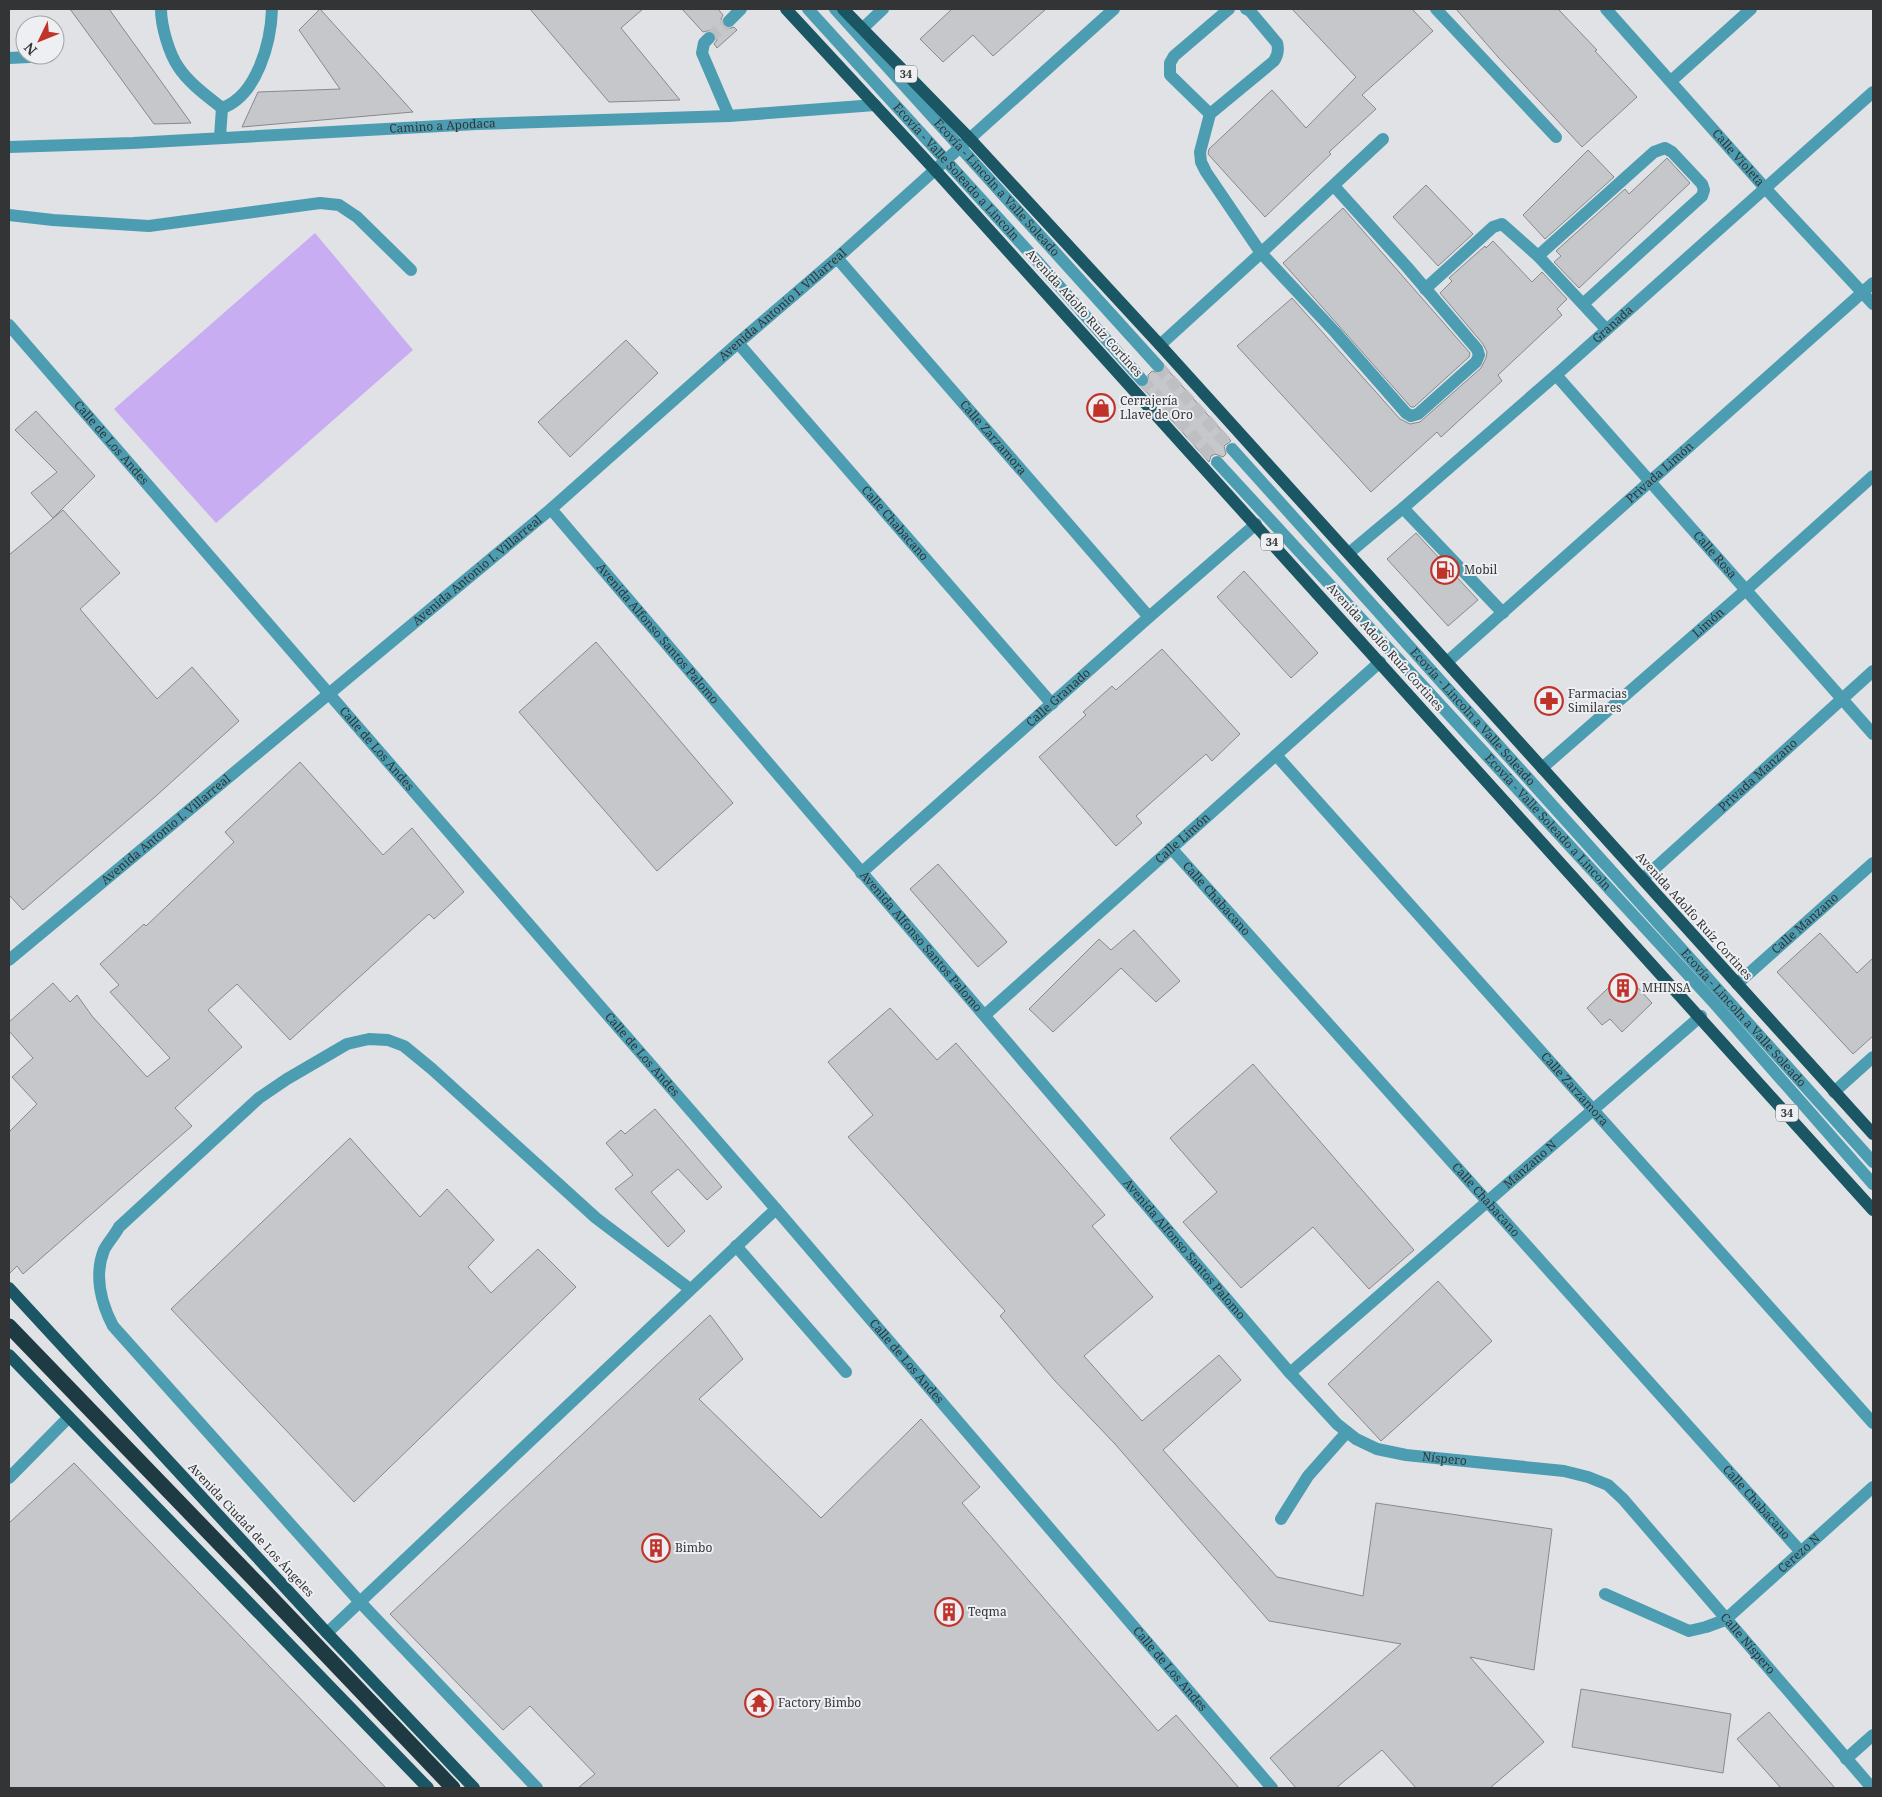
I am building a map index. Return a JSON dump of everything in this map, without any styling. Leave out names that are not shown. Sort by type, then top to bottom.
[{"type":"highway","points":[[9,1326],[264,1589],[453,1788]]},
{"type":"main road","name":"34","points":[[786,9],[875,105]]},
{"type":"main road","name":"34","points":[[843,9],[965,143]]},
{"type":"main road","name":"Avenida Adolfo Ruíz Cortines","points":[[875,105],[1256,524],[1873,1210]]},
{"type":"main road","name":"Avenida Adolfo Ruíz Cortines","points":[[965,143],[1160,345],[1873,1134]]},
{"type":"main road","name":"Avenida Ciudad de Los Ángeles","points":[[9,1288],[327,1633],[474,1788]]},
{"type":"main road","points":[[9,1355],[428,1788]]},
{"type":"street","points":[[161,9],[166,36],[179,68],[203,93],[222,108]]},
{"type":"street","points":[[222,108],[233,104],[254,77],[265,54],[270,36],[272,9]]},
{"type":"street","points":[[728,20],[741,9]]},
{"type":"street","name":"Ecovía - Valle Soleado a Lincoln","points":[[808,9],[1142,380]]},
{"type":"street","name":"Ecovía - Lincoln a Valle Soleado","points":[[835,9],[965,143],[1158,366]]},
{"type":"street","points":[[862,29],[883,9]]},
{"type":"street","points":[[965,143],[1114,9]]},
{"type":"street","points":[[1210,114],[1170,75],[1170,63],[1174,56],[1230,9]]},
{"type":"street","points":[[1246,9],[1250,11],[1277,43],[1279,49],[1277,56],[1274,61],[1210,114],[1200,152],[1201,162],[1261,253],[1335,332],[1406,413],[1411,416],[1418,414],[1476,362],[1480,355],[1426,289],[1334,186]]},
{"type":"street","points":[[1436,9],[1556,137]]},
{"type":"street","name":"Calle Violeta","points":[[1606,9],[1765,188],[1873,304]]},
{"type":"street","points":[[1671,81],[1751,9]]},
{"type":"street","points":[[708,38],[704,43],[702,53],[730,116]]},
{"type":"street","name":"Granada","points":[[1349,553],[1404,508],[1556,375],[1873,92]]},
{"type":"street","name":"Camino a Apodaca","points":[[9,147],[133,143],[477,124],[730,116],[875,105]]},
{"type":"street","points":[[220,137],[222,108]]},
{"type":"street","points":[[1160,345],[1383,139]]},
{"type":"street","name":"Avenida Antonio I. Villarreal","points":[[9,960],[551,509],[738,343],[838,258],[965,143]]},
{"type":"street","points":[[1538,256],[1654,152],[1665,148],[1672,152],[1702,184],[1704,190],[1702,196],[1583,304]]},
{"type":"street","points":[[9,215],[53,220],[149,226],[320,203],[338,205],[357,217],[411,270]]},
{"type":"street","points":[[1426,289],[1498,224],[1505,225],[1538,256],[1606,329]]},
{"type":"street","name":"Calle Zarzamora","points":[[838,258],[1149,617]]},
{"type":"street","name":"Privada Limón","points":[[1447,662],[1873,283]]},
{"type":"street","name":"Calle de Los Andes","points":[[9,325],[776,1209],[1272,1788]]},
{"type":"street","name":"Calle Chabacano","points":[[738,343],[1052,704]]},
{"type":"street","name":"Calle Rosa","points":[[1556,375],[1873,734]]},
{"type":"street","name":"Ecovía - Lincoln a Valle Soleado","points":[[1232,448],[1873,1162]]},
{"type":"street","name":"Ecovía - Valle Soleado a Lincoln","points":[[1217,462],[1715,1004],[1873,1184]]},
{"type":"street","name":"Limón","points":[[1542,768],[1747,590],[1873,476]]},
{"type":"street","points":[[1404,508],[1503,613]]},
{"type":"street","name":"Avenida Alfonso Santos Palomo","points":[[551,509],[1290,1372]]},
{"type":"street","name":"Calle Granado","points":[[861,873],[1256,524]]},
{"type":"street","name":"Calle Limón","points":[[985,1015],[1380,662]]},
{"type":"street","name":"Privada Manzano","points":[[1643,879],[1873,672]]},
{"type":"street","name":"Calle Zarzamora","points":[[1276,755],[1873,1423]]},
{"type":"street","name":"Calle Chabacano","points":[[1171,848],[1801,1552]]},
{"type":"street","name":"Calle Manzano","points":[[1737,984],[1873,863]]},
{"type":"street","name":"Manzano N","points":[[1290,1372],[1594,1111],[1700,1016]]},
{"type":"street","points":[[537,1788],[359,1601],[113,1326],[104,1310],[99,1286],[104,1250],[119,1227],[259,1098],[287,1079],[347,1044],[369,1039],[388,1040],[404,1046],[432,1069],[596,1218],[690,1289]]},
{"type":"street","points":[[1834,1092],[1873,1057]]},
{"type":"street","points":[[327,1633],[776,1209]]},
{"type":"street","points":[[736,1246],[846,1372]]},
{"type":"street","name":"Níspero","points":[[1290,1372],[1336,1424],[1356,1439],[1377,1449],[1406,1455],[1564,1471],[1608,1485],[1623,1499]]},
{"type":"street","points":[[9,1478],[68,1418]]},
{"type":"street","points":[[1281,1519],[1308,1476],[1347,1432]]},
{"type":"street","name":"Cerezo N","points":[[1725,1620],[1873,1487]]},
{"type":"street","name":"Calle Níspero","points":[[1623,1499],[1725,1620],[1872,1788]]},
{"type":"street","points":[[1605,1594],[1689,1631],[1725,1620]]},
{"type":"street","points":[[1846,1759],[1873,1735]]},
{"type":"shaded area","points":[[315,233],[413,350],[216,523],[114,409]]},
{"type":"building","points":[[70,9],[109,9],[191,123],[154,124]]},
{"type":"building","points":[[320,9],[413,112],[242,127],[258,92],[340,89],[299,30]]},
{"type":"building","points":[[530,9],[643,9],[621,28],[680,100],[609,102]]},
{"type":"building","points":[[682,9],[718,9],[723,15],[721,19],[723,26],[727,29],[734,27],[737,30],[717,48],[714,44],[717,40],[715,33],[711,30],[703,32]]},
{"type":"building","points":[[952,9],[1046,9],[993,56],[973,35],[943,62],[920,39]]},
{"type":"building","points":[[1292,9],[1412,9],[1433,31],[1362,95],[1376,109],[1329,152],[1331,154],[1265,217],[1208,154],[1209,149],[1272,90],[1306,128],[1356,77]]},
{"type":"building","points":[[1456,9],[1558,9],[1597,50],[1595,51],[1637,97],[1582,147]]},
{"type":"building","points":[[1588,150],[1614,177],[1545,239],[1523,215]]},
{"type":"building","points":[[1667,158],[1690,183],[1579,288],[1554,262],[1561,256],[1556,251],[1625,189],[1629,194]]},
{"type":"building","points":[[1426,185],[1473,234],[1438,266],[1393,217]]},
{"type":"building","points":[[1343,208],[1470,353],[1469,357],[1414,407],[1411,407],[1283,263]]},
{"type":"building","points":[[1493,241],[1532,282],[1542,272],[1567,299],[1557,309],[1562,315],[1498,375],[1502,381],[1441,437],[1437,432],[1371,492],[1237,346],[1292,298],[1400,419],[1410,424],[1420,422],[1481,368],[1486,358],[1487,352],[1483,344],[1440,293],[1452,281],[1449,278]]},
{"type":"building","points":[[626,340],[658,373],[570,457],[538,422]]},
{"type":"building","points":[[1166,368],[1231,441],[1224,446],[1226,454],[1223,457],[1215,454],[1211,456],[1209,462],[1143,388],[1149,383],[1148,375],[1152,371],[1160,374]]},
{"type":"building","points":[[36,411],[95,476],[53,518],[31,493],[57,472],[15,430]]},
{"type":"building","points":[[63,510],[120,573],[80,609],[157,699],[192,667],[239,721],[156,796],[23,910],[9,895],[9,555]]},
{"type":"building","points":[[1416,533],[1478,600],[1448,626],[1387,559]]},
{"type":"building","points":[[1244,571],[1318,653],[1291,678],[1217,597]]},
{"type":"building","points":[[596,642],[733,803],[657,871],[519,712]]},
{"type":"building","points":[[1162,649],[1240,734],[1212,761],[1206,754],[1136,816],[1142,823],[1116,846],[1039,757],[1086,715],[1083,712],[1112,686],[1116,690]]},
{"type":"building","points":[[300,762],[383,855],[412,828],[464,892],[434,919],[429,914],[290,1040],[237,984],[208,1010],[242,1047],[175,1108],[192,1126],[23,1274],[17,1266],[9,1274],[9,1132],[37,1104],[12,1077],[33,1058],[9,1031],[9,1022],[53,983],[70,1002],[77,995],[92,1016],[147,1077],[170,1058],[110,992],[119,985],[100,964],[144,924],[146,926],[234,842],[225,832]]},
{"type":"building","points":[[938,864],[1007,942],[978,967],[910,889]]},
{"type":"building","points":[[1134,930],[1180,981],[1156,1002],[1121,968],[1053,1032],[1029,1009],[1099,939],[1111,950]]},
{"type":"building","points":[[1820,933],[1857,973],[1873,958],[1873,1036],[1853,1054],[1777,972]]},
{"type":"building","name":"MHINSA","points":[[1624,973],[1652,1003],[1622,1032],[1610,1019],[1602,1025],[1587,1008]]},
{"type":"building","points":[[890,1008],[937,1060],[956,1043],[1105,1215],[1092,1226],[1153,1297],[1084,1356],[1142,1421],[1219,1355],[1241,1380],[1163,1450],[1277,1577],[1363,1596],[1376,1503],[1552,1529],[1534,1670],[1470,1657],[1544,1742],[1490,1788],[1416,1788],[1382,1750],[1336,1788],[1296,1788],[1270,1758],[1401,1644],[1269,1621],[1115,1444],[1055,1381],[1000,1316],[1005,1311],[848,1137],[873,1115],[828,1062]]},
{"type":"building","points":[[1253,1064],[1414,1250],[1369,1289],[1313,1227],[1241,1288],[1183,1222],[1217,1192],[1170,1138]]},
{"type":"building","points":[[655,1109],[722,1187],[707,1200],[678,1169],[651,1192],[685,1231],[668,1247],[615,1189],[633,1175],[606,1143],[621,1130],[625,1134]]},
{"type":"building","points":[[350,1138],[420,1217],[447,1189],[494,1240],[468,1267],[491,1293],[538,1249],[576,1287],[354,1502],[171,1309]]},
{"type":"building","points":[[1438,1281],[1492,1341],[1381,1441],[1328,1384]]},
{"type":"building","name":"Bimbo","points":[[710,1315],[743,1359],[699,1399],[821,1518],[921,1419],[980,1487],[962,1503],[1158,1731],[1176,1715],[1239,1788],[578,1788],[595,1774],[530,1706],[503,1730],[390,1614]]},
{"type":"building","points":[[74,1463],[386,1788],[9,1788],[9,1523]]},
{"type":"building","points":[[1581,1689],[1731,1714],[1723,1773],[1572,1747]]},
{"type":"building","points":[[1769,1712],[1835,1788],[1781,1788],[1737,1739]]},
{"type":"tunnel","points":[[709,38],[729,21]]},
{"type":"tunnel","points":[[1158,366],[1232,449]]},
{"type":"tunnel","points":[[1142,380],[1217,462]]},
{"type":"place","name":"Cerrajería Llave de Oro","points":[[1101,408]]},
{"type":"place","name":"Mobil","points":[[1445,570]]},
{"type":"place","name":"Farmacias Similares","points":[[1549,701]]},
{"type":"place","name":"MHINSA","points":[[1623,988]]},
{"type":"place","name":"Bimbo","points":[[656,1548]]},
{"type":"place","name":"Teqma","points":[[949,1612]]},
{"type":"place","name":"Factory Bimbo","points":[[759,1703]]}]
